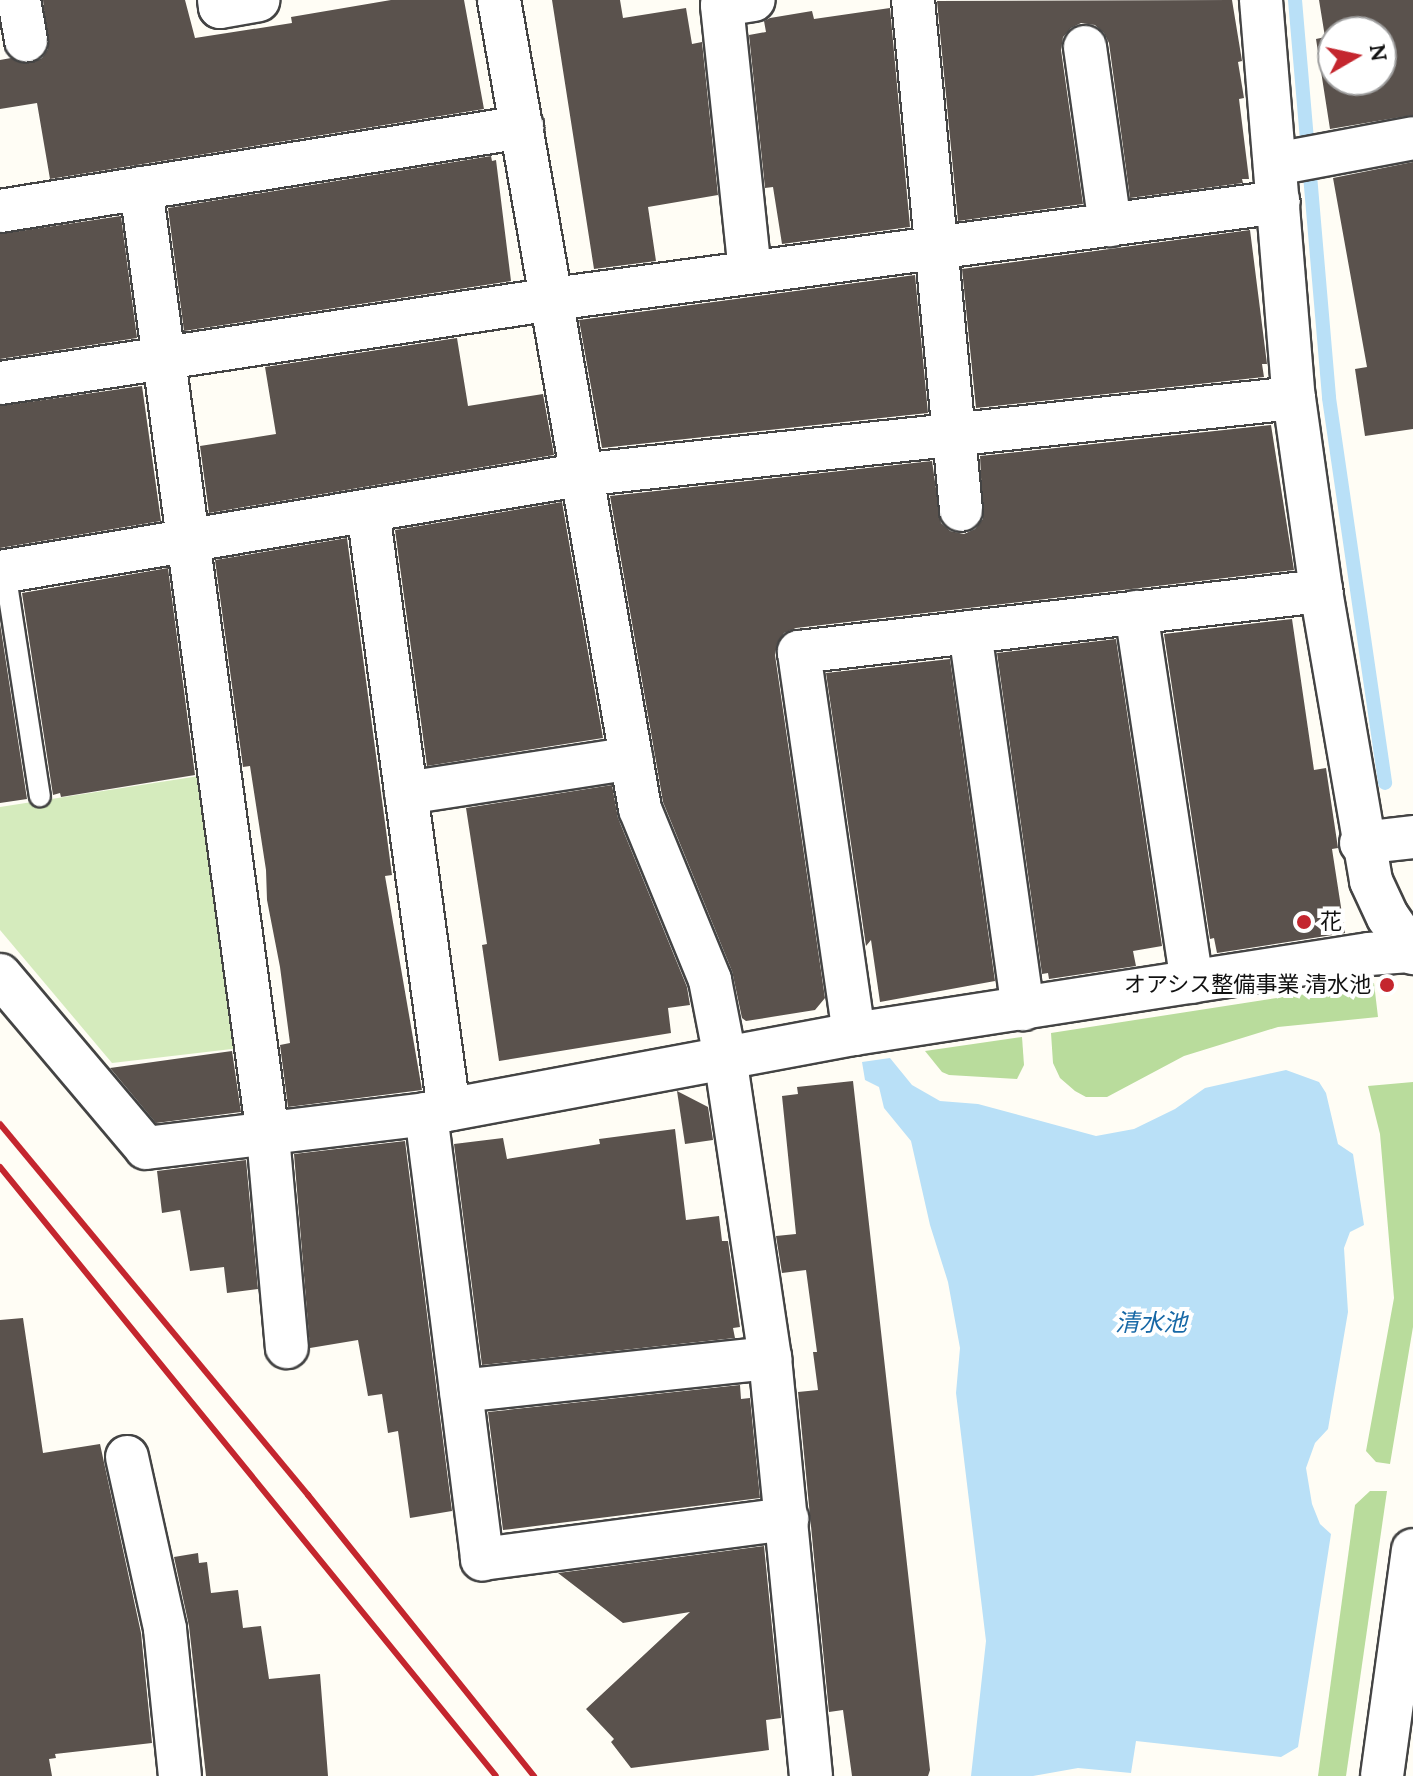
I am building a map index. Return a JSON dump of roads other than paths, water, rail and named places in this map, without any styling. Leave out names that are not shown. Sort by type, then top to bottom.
[{"type":"street","points":[[219,0],[220,7],[258,0]]},
{"type":"street","points":[[499,0],[553,299],[579,475],[640,809],[710,980],[725,1057],[770,1358],[811,1776]]},
{"type":"street","points":[[750,272],[722,5],[754,0]]},
{"type":"street","points":[[913,0],[961,510]]},
{"type":"street","points":[[0,975],[146,1148],[268,1136],[438,1112],[854,1034],[1369,954],[1411,952],[1371,881],[1361,843],[1321,591],[1294,398],[1292,170],[1261,0]]},
{"type":"street","points":[[1085,47],[1110,225]]},
{"type":"street","points":[[0,211],[522,127]]},
{"type":"street","points":[[0,383],[553,299],[1110,225],[1292,170],[1413,138]]},
{"type":"street","points":[[141,188],[268,1136],[287,1347]]},
{"type":"street","points":[[2,572],[579,475],[1294,398]]},
{"type":"street","points":[[368,511],[406,793],[438,1112],[461,1391],[482,1559],[787,1519]]},
{"type":"street","points":[[854,1034],[799,652],[1321,591]]},
{"type":"street","points":[[1136,612],[1192,982]]},
{"type":"street","points":[[970,632],[1023,1009]]},
{"type":"street","points":[[406,793],[631,758]]},
{"type":"street","points":[[1361,843],[1413,837]]},
{"type":"street","points":[[461,1391],[770,1358]]},
{"type":"street","points":[[127,1457],[165,1629],[180,1776]]},
{"type":"street","points":[[1382,1776],[1413,1550]]},
{"type":"lane","points":[[2,572],[40,796]]},
{"type":"water","name":"清水池","points":[[890,1058],[912,1085],[940,1101],[978,1104],[1096,1136],[1134,1129],[1175,1109],[1205,1088],[1286,1070],[1319,1082],[1326,1093],[1338,1144],[1353,1154],[1364,1225],[1350,1232],[1344,1248],[1348,1312],[1328,1429],[1315,1443],[1306,1468],[1312,1504],[1320,1524],[1331,1534],[1298,1747],[1281,1757],[1136,1741],[1131,1773],[1078,1768],[1033,1776],[971,1776],[986,1641],[956,1393],[960,1348],[948,1282],[930,1225],[911,1141],[884,1108],[879,1087],[865,1080],[862,1062]]},
{"type":"waterway","points":[[1295,0],[1329,398],[1385,783]]},
{"type":"railway","points":[[0,1124],[308,1495],[534,1776]]},
{"type":"railway","points":[[0,1167],[496,1776]]},
{"type":"place","name":"花","points":[[1304,922]]},
{"type":"place","name":"オアシス整備事業 清水池","points":[[1387,985]]}]
